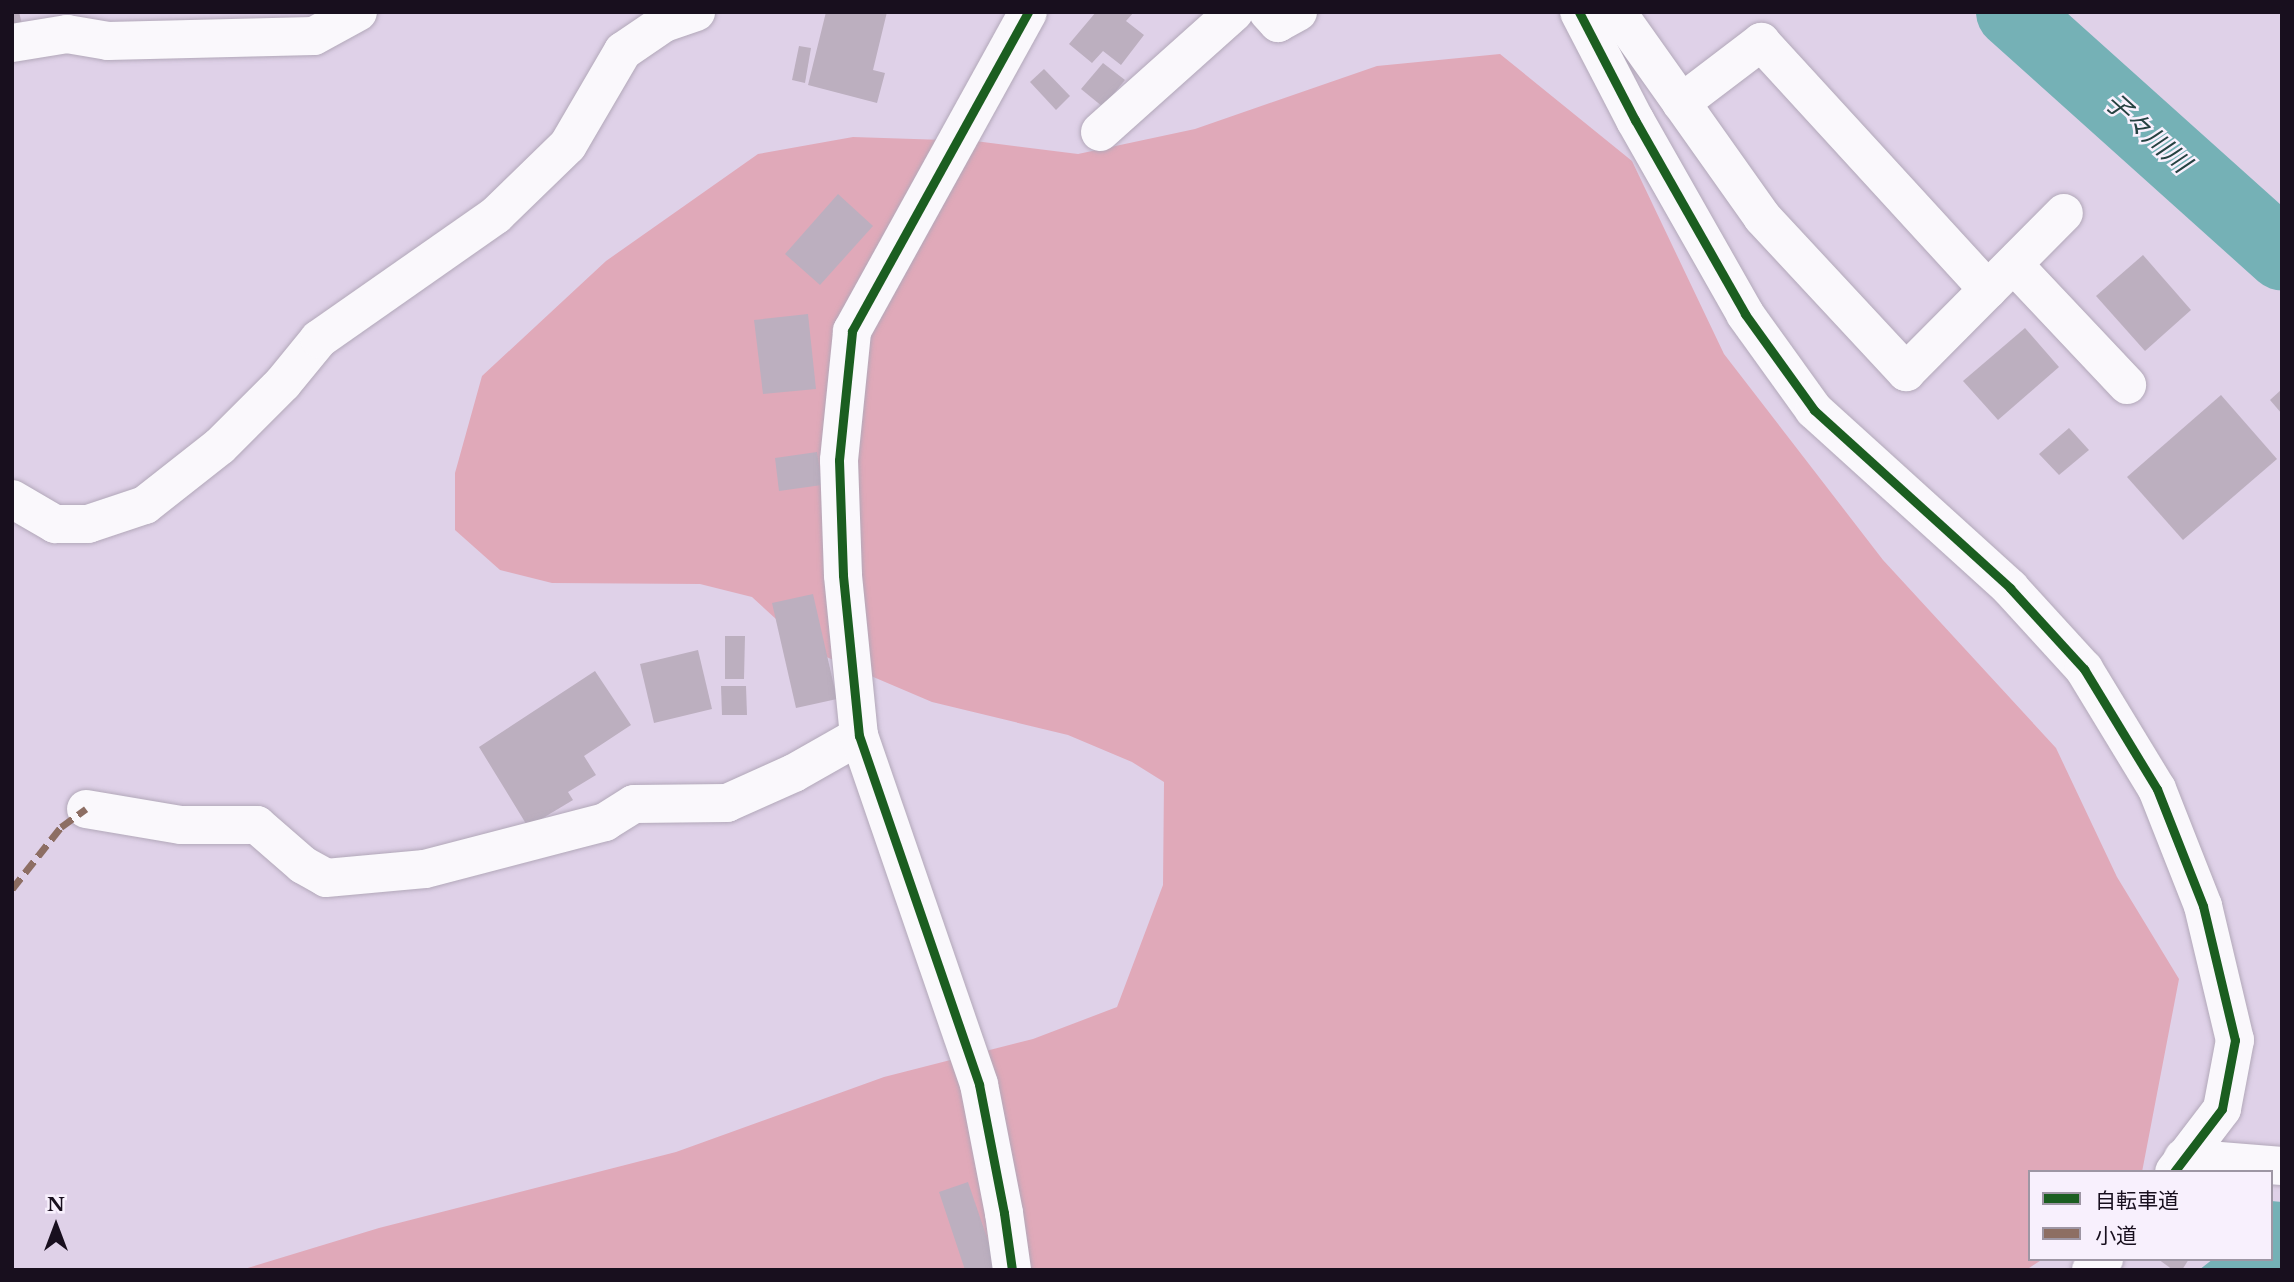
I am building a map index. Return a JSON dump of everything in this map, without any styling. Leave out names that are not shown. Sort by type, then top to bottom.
[{"type":"street","points":[[12,43],[67,34],[108,41],[314,36],[358,12]]},
{"type":"street","points":[[12,499],[55,524],[88,524],[145,505],[220,446],[284,383],[319,340],[496,215],[568,145],[623,51],[664,23],[696,12]]},
{"type":"street","points":[[1100,132],[1234,12]]},
{"type":"street","points":[[1268,12],[1278,23],[1298,12]]},
{"type":"street","points":[[1579,12],[1635,120],[1745,314],[1814,410],[2010,588],[2084,669],[2157,789],[2203,906],[2235,1040],[2222,1109],[2178,1165]]},
{"type":"street","points":[[1618,12],[1762,217],[1906,372],[2064,214]]},
{"type":"street","points":[[1012,1270],[979,1084],[859,736],[843,575],[839,460],[852,331],[1021,13]]},
{"type":"street","points":[[1681,103],[1760,42],[2001,277],[2127,384]]},
{"type":"street","points":[[86,809],[181,825],[257,825],[303,865],[326,878],[425,869],[605,822],[634,804],[727,803],[794,773],[859,736]]},
{"type":"street","points":[[2178,1165],[2244,1161],[2282,1167]]},
{"type":"shaded area","points":[[1500,54],[1632,161],[1724,354],[1883,560],[2056,748],[2117,877],[2179,979],[2142,1170],[2028,1170],[2028,1261],[2040,1261],[2026,1270],[241,1270],[379,1228],[676,1152],[884,1077],[1033,1039],[1117,1007],[1163,885],[1164,782],[1132,762],[1068,735],[932,702],[810,650],[752,597],[700,584],[552,583],[500,570],[455,530],[455,473],[482,376],[606,261],[758,154],[853,137],[975,141],[1078,154],[1195,129],[1377,66]]},
{"type":"shaded area","points":[[2273,1201],[2282,1202],[2282,1270],[2199,1270],[2210,1261],[2273,1261]]},
{"type":"building","points":[[12,12],[19,12],[22,24],[12,27]]},
{"type":"building","points":[[826,12],[887,12],[873,70],[885,73],[877,103],[808,85]]},
{"type":"building","points":[[1096,12],[1134,12],[1126,21],[1144,35],[1121,65],[1103,51],[1092,63],[1069,44]]},
{"type":"building","points":[[799,46],[811,48],[805,83],[792,80]]},
{"type":"building","points":[[1103,63],[1125,80],[1103,107],[1081,89]]},
{"type":"building","points":[[1044,69],[1070,96],[1056,110],[1030,82]]},
{"type":"building","points":[[838,194],[873,226],[820,285],[785,254]]},
{"type":"building","points":[[2143,255],[2191,310],[2145,351],[2096,296]]},
{"type":"building","points":[[808,314],[816,389],[763,394],[754,320]]},
{"type":"building","points":[[2025,328],[2059,367],[1998,420],[1963,381]]},
{"type":"building","points":[[2282,389],[2282,414],[2270,400]]},
{"type":"building","points":[[2221,395],[2277,459],[2183,540],[2127,477]]},
{"type":"building","points":[[2069,428],[2089,450],[2059,475],[2039,454]]},
{"type":"building","points":[[817,452],[822,485],[779,491],[775,458]]},
{"type":"building","points":[[813,594],[837,699],[796,708],[772,603]]},
{"type":"building","points":[[725,636],[745,636],[744,679],[725,679]]},
{"type":"building","points":[[698,650],[712,709],[654,723],[640,664]]},
{"type":"building","points":[[595,671],[631,725],[584,756],[596,775],[568,792],[573,800],[528,827],[479,747]]},
{"type":"building","points":[[721,686],[746,686],[747,715],[722,715]]},
{"type":"building","points":[[968,1182],[998,1270],[965,1270],[939,1192]]},
{"type":"building","points":[[2161,1261],[2188,1261],[2182,1270],[2173,1270]]},
{"type":"waterway","name":"子々川川","points":[[2012,12],[2282,254]]},
{"type":"marked path","points":[[12,889],[61,827],[86,809]]},
{"type":"cycle path","points":[[1012,1270],[979,1084],[859,736],[843,575],[839,460],[852,331],[1028,12]]},
{"type":"cycle path","points":[[1579,12],[1635,120],[1745,314],[1814,410],[2010,588],[2084,669],[2157,789],[2203,906],[2235,1040],[2222,1109],[2176,1170]]}]
